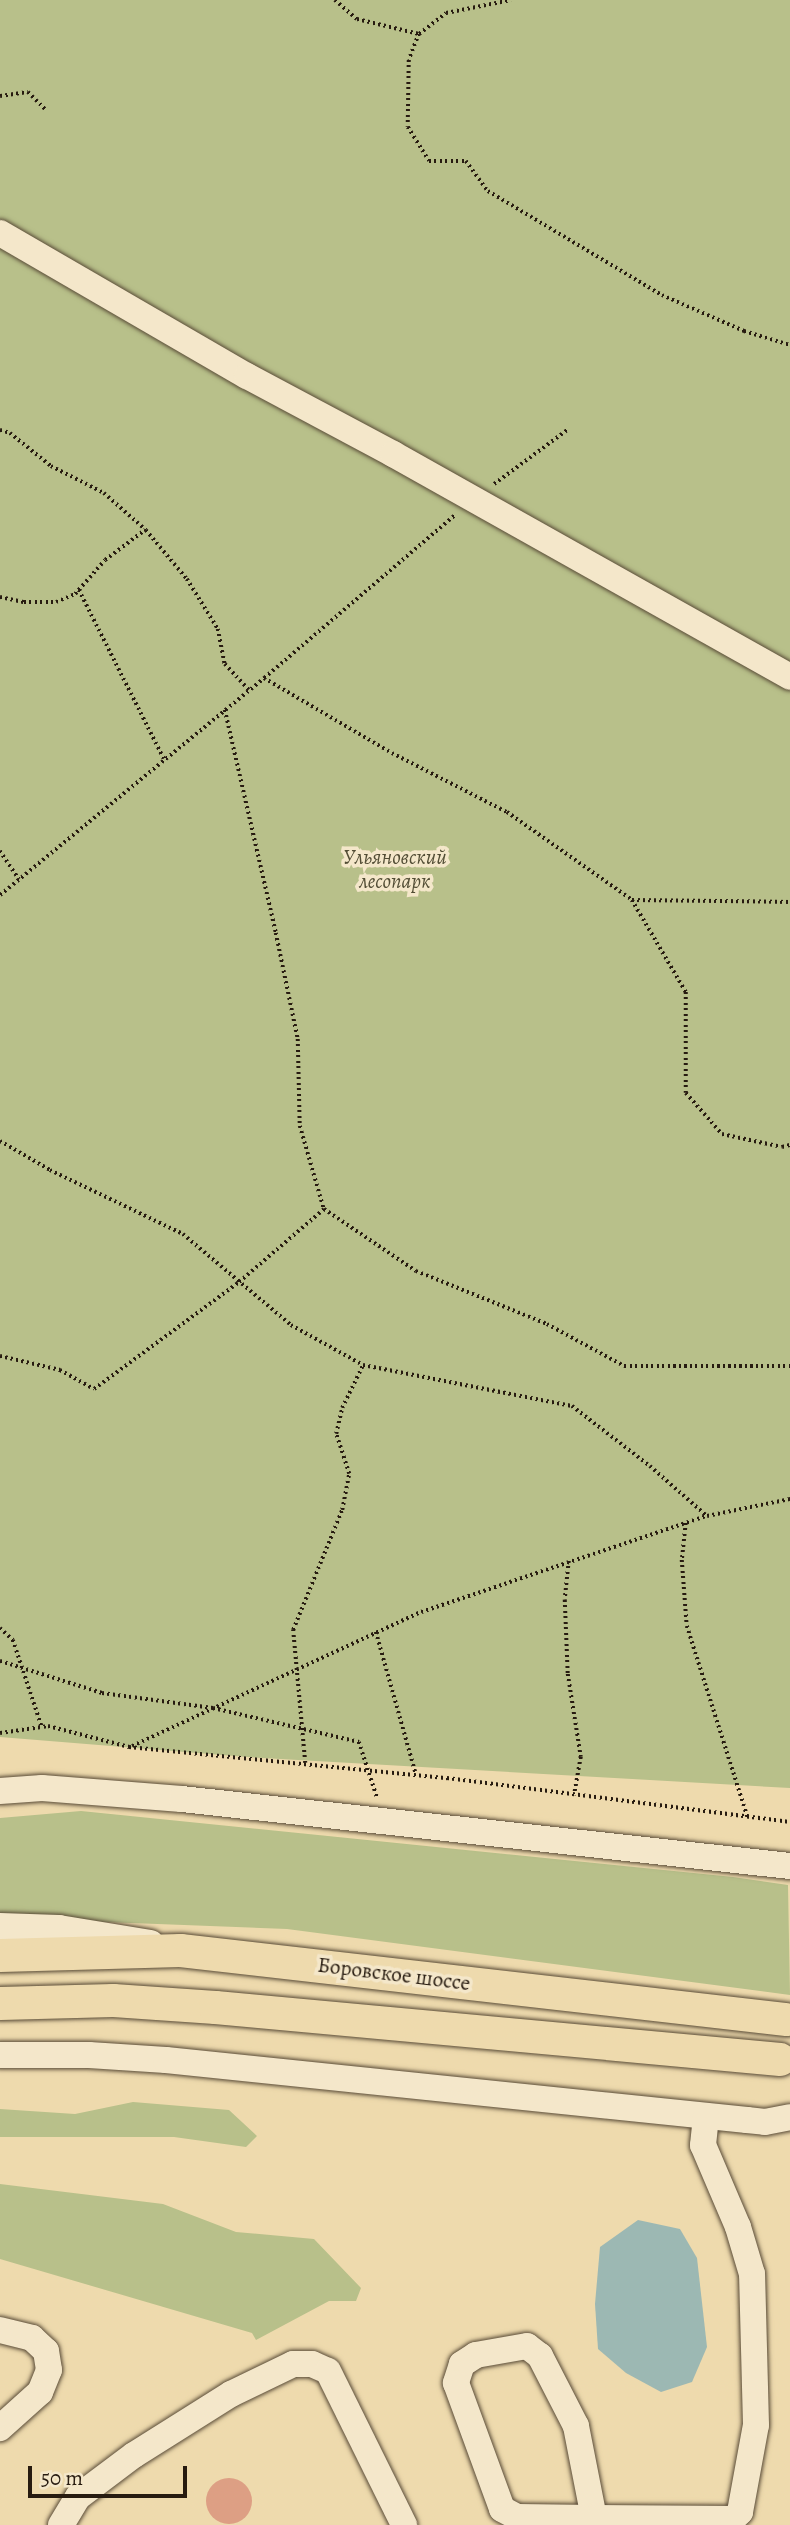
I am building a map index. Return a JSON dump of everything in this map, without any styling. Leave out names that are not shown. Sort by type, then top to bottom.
[{"type":"main road","name":"Боровское шоссе","points":[[0,1955],[180,1950],[786,2020]]},
{"type":"main road","points":[[0,2003],[113,2000],[215,2007],[780,2059]]},
{"type":"street","points":[[0,233],[247,376],[474,499],[790,677]]},
{"type":"street","points":[[0,1791],[34,1788],[182,1799],[790,1866]]},
{"type":"street","points":[[0,1806],[74,1791]]},
{"type":"street","points":[[0,1926],[117,1935],[180,1950]]},
{"type":"street","points":[[0,2055],[89,2055],[166,2060],[765,2122],[790,2117]]},
{"type":"street","points":[[594,2518],[576,2426],[540,2356],[527,2346],[476,2355],[462,2364],[456,2383],[502,2509],[517,2517],[594,2518],[733,2519],[740,2512],[756,2425],[752,2274],[738,2227],[703,2145],[706,2116]]},
{"type":"street","points":[[0,2330],[32,2338],[46,2351],[49,2370],[40,2392],[0,2428]]},
{"type":"street","points":[[61,2525],[78,2497],[134,2455],[232,2394],[293,2364],[312,2364],[327,2371],[404,2525]]},
{"type":"path","points":[[335,0],[357,19],[419,34]]},
{"type":"path","points":[[511,0],[446,13],[419,34],[409,60],[408,127],[429,161],[466,161],[488,191],[662,295],[744,331],[790,345]]},
{"type":"path","points":[[0,96],[28,92],[45,109]]},
{"type":"path","points":[[0,430],[10,433],[51,466],[104,493],[146,530],[187,579],[218,629],[225,664],[249,690]]},
{"type":"path","points":[[0,895],[264,678],[474,499],[567,430]]},
{"type":"path","points":[[0,597],[23,602],[56,602],[79,590],[105,560],[146,530]]},
{"type":"path","points":[[79,590],[164,760]]},
{"type":"path","points":[[264,678],[392,753],[507,812],[632,900],[686,992],[686,1093],[722,1134],[782,1147],[790,1145]]},
{"type":"path","points":[[225,710],[298,1039],[300,1126],[324,1209],[416,1271],[547,1324],[624,1366],[790,1366]]},
{"type":"path","points":[[0,850],[19,879]]},
{"type":"path","points":[[632,900],[790,902]]},
{"type":"path","points":[[0,1141],[50,1170],[183,1234],[290,1325],[363,1365],[572,1406],[650,1466],[707,1516]]},
{"type":"path","points":[[0,1356],[60,1370],[94,1390],[239,1282],[324,1209]]},
{"type":"path","points":[[305,1763],[293,1630],[342,1510],[349,1474],[336,1434],[342,1408],[363,1365]]},
{"type":"path","points":[[129,1747],[421,1612],[707,1516],[790,1499]]},
{"type":"path","points":[[686,1523],[682,1560],[687,1626],[748,1818]]},
{"type":"path","points":[[569,1561],[565,1600],[568,1674],[581,1757],[574,1795]]},
{"type":"path","points":[[0,1628],[13,1640],[42,1727]]},
{"type":"path","points":[[376,1632],[416,1774]]},
{"type":"path","points":[[0,1661],[102,1693],[213,1708],[359,1742],[378,1799]]},
{"type":"path","points":[[0,1733],[42,1727],[129,1747],[416,1774],[790,1822]]},
{"type":"green space","name":"Ульяновский лесопарк","points":[[0,0],[790,0],[790,1788],[247,1757],[0,1737]]},
{"type":"green space","points":[[81,1811],[733,1877],[788,1885],[790,1995],[287,1929],[0,1918],[0,1818]]},
{"type":"green space","points":[[133,2102],[229,2110],[257,2136],[246,2147],[174,2137],[0,2137],[0,2109],[75,2114]]},
{"type":"green space","points":[[0,2184],[163,2204],[236,2232],[314,2239],[361,2288],[356,2301],[329,2301],[256,2340],[252,2333],[0,2259]]},
{"type":"water","points":[[638,2220],[680,2229],[697,2258],[707,2347],[692,2382],[661,2392],[626,2373],[598,2349],[595,2304],[600,2247]]},
{"type":"building","points":[[229,2478],[246,2484],[252,2501],[246,2518],[229,2524],[212,2518],[206,2501],[212,2484]]}]
